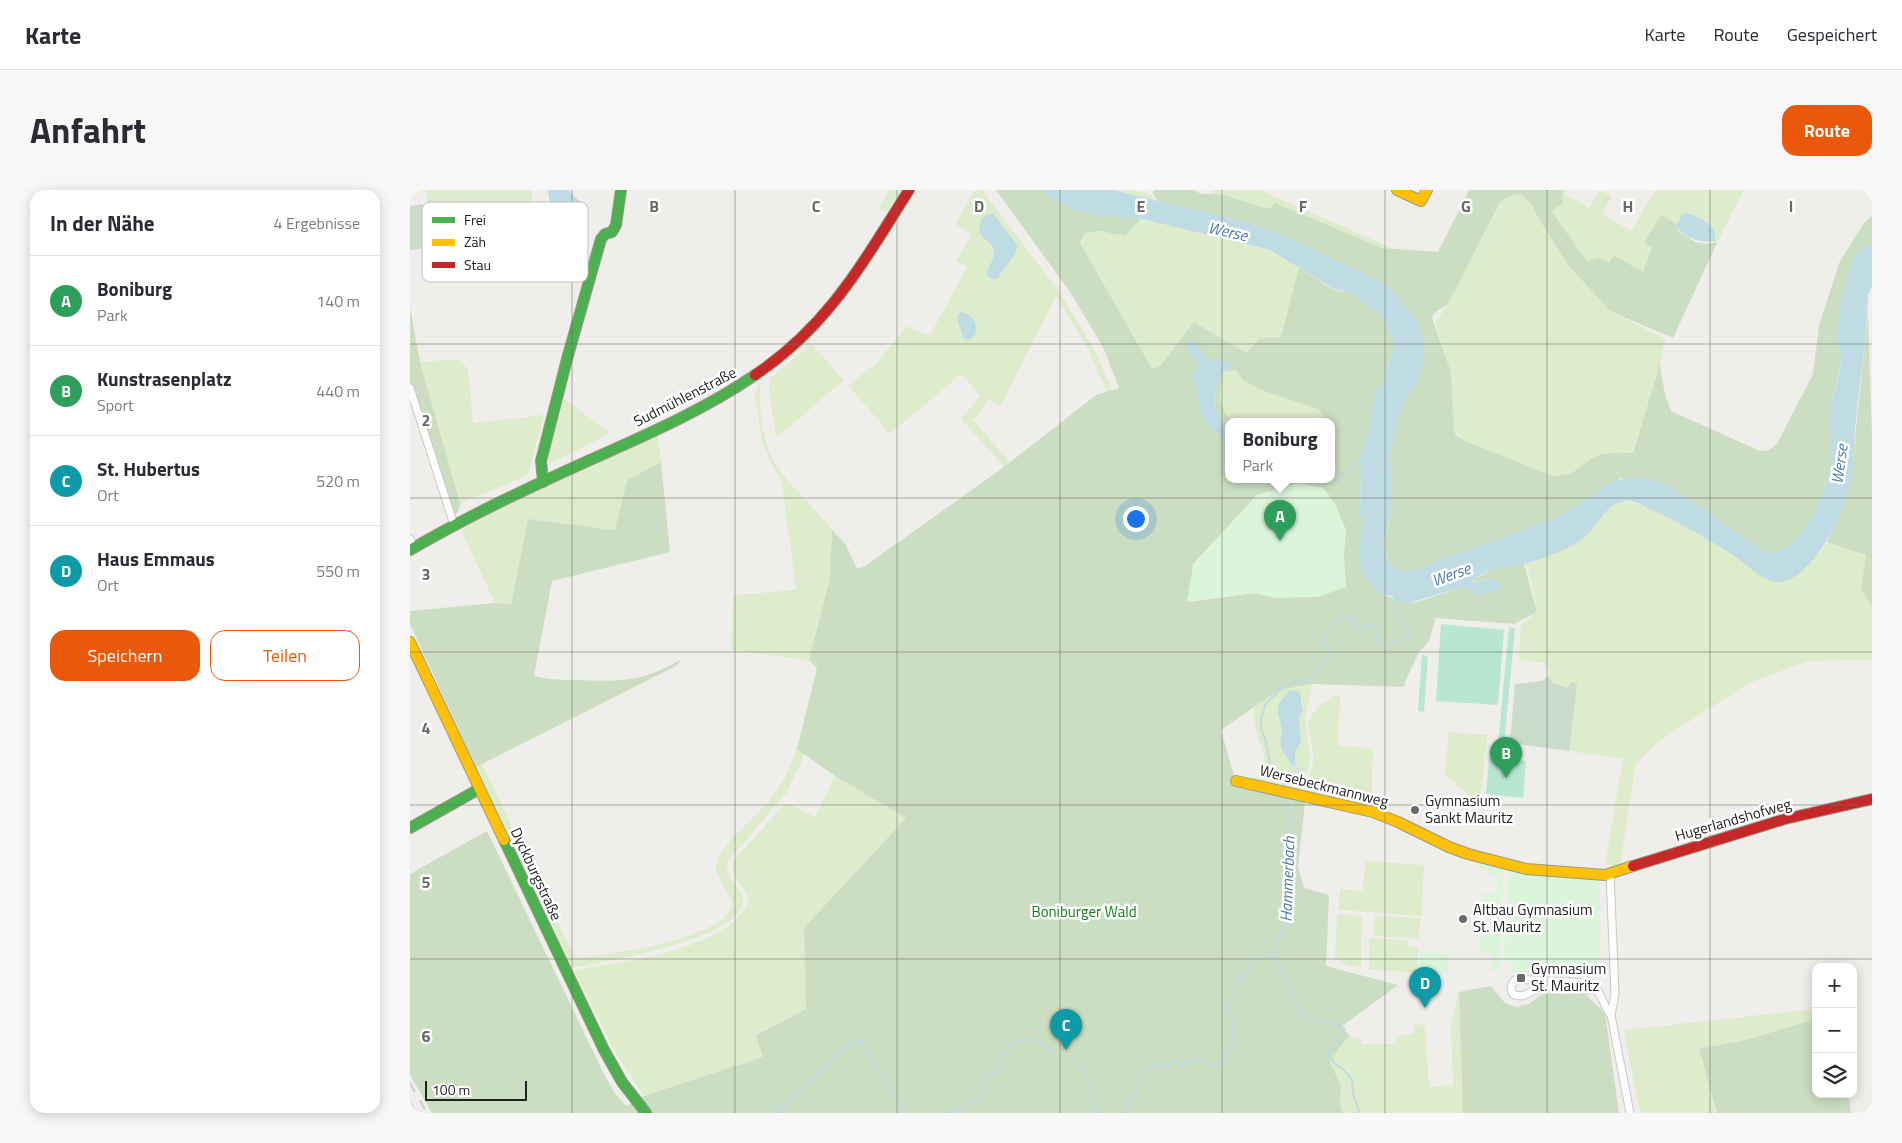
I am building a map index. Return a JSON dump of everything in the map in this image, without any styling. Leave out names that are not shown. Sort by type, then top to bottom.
[{"type":"street","points":[[543,482],[541,461],[567,358],[601,239],[605,234],[612,232],[616,225],[621,190]]},
{"type":"street","name":"Sudmühlenstraße","points":[[411,545],[708,405],[778,360],[808,333],[827,312],[854,277],[910,190]]},
{"type":"street","points":[[1397,190],[1421,201],[1426,190]]},
{"type":"street","points":[[410,388],[454,524]]},
{"type":"street","name":"Dyckburgstraße","points":[[410,642],[604,1050],[622,1082],[646,1113]]},
{"type":"street","name":"Wersebeckmannweg","points":[[1236,781],[1373,812],[1449,847],[1509,865],[1526,869],[1607,875]]},
{"type":"street","points":[[410,828],[479,789]]},
{"type":"street","name":"Hugerlandshofweg","points":[[1607,875],[1614,871],[1785,819],[1872,799]]},
{"type":"street","points":[[1607,875],[1615,994],[1611,1015]]},
{"type":"street","points":[[1597,990],[1547,988],[1519,996],[1512,993],[1511,988],[1514,980],[1521,978],[1594,984],[1611,1015],[1630,1113]]},
{"type":"green space","points":[[426,190],[531,190],[533,202],[428,202]]},
{"type":"green space","points":[[890,190],[901,190],[887,211],[878,208]]},
{"type":"green space","points":[[975,190],[982,190],[1060,293],[1095,351],[1112,390],[1107,392],[1086,345],[1056,296],[1000,407],[989,399],[973,420],[1010,462],[1004,467],[961,419],[980,396],[961,374],[890,434],[848,385],[876,364],[906,326],[930,335],[967,267],[956,261],[972,234],[955,224]],"holes":[[[981,219],[1009,263],[1000,276],[989,266],[995,252],[990,243],[981,234]]]},
{"type":"green space","name":"Boniburger Wald","points":[[996,190],[1041,190],[1050,198],[1072,209],[1096,215],[1141,219],[1125,236],[1100,231],[1085,233],[1080,243],[1152,369],[1160,366],[1194,322],[1246,353],[1260,338],[1281,337],[1299,268],[1334,290],[1351,293],[1381,315],[1394,341],[1394,352],[1386,367],[1384,385],[1378,388],[1375,393],[1368,433],[1359,460],[1361,466],[1360,516],[1363,520],[1359,554],[1379,593],[1404,602],[1413,603],[1465,586],[1476,596],[1499,589],[1502,586],[1493,579],[1471,581],[1493,569],[1524,564],[1537,612],[1514,624],[1436,618],[1429,641],[1419,652],[1404,687],[1312,684],[1279,690],[1221,730],[1234,776],[1302,798],[1305,803],[1298,866],[1304,888],[1329,895],[1326,966],[1398,985],[1341,1027],[1350,1036],[1330,1062],[1341,1086],[1340,1104],[1342,1113],[432,1113],[410,1075],[410,874],[487,831],[605,1076],[616,1095],[626,1106],[644,1096],[763,1057],[756,1035],[806,1009],[804,928],[906,818],[835,776],[797,749],[817,668],[809,660],[830,578],[832,530],[845,543],[857,569],[865,566],[1004,467],[1096,395],[1119,388],[1103,347],[1070,292]],"holes":[[[1186,345],[1208,360],[1225,361],[1232,368],[1224,370],[1215,400],[1218,415],[1225,423],[1225,418],[1230,418],[1221,404],[1220,398],[1224,372],[1236,370],[1243,380],[1266,392],[1317,409],[1324,418],[1335,418],[1335,483],[1225,483],[1225,440],[1220,437],[1197,394],[1198,366]],[[1298,483],[1323,488],[1346,530],[1344,552],[1277,598],[1254,593],[1189,602],[1193,564],[1257,495]]]},
{"type":"green space","points":[[1113,190],[1144,193],[1158,201]]},
{"type":"green space","points":[[1155,190],[1194,190],[1201,194],[1220,194],[1270,209],[1275,203],[1382,248],[1438,252],[1469,190],[1563,190],[1562,204],[1551,211],[1587,261],[1600,258],[1609,263],[1614,255],[1643,272],[1652,247],[1644,242],[1661,215],[1676,224],[1678,231],[1695,242],[1706,244],[1716,242],[1673,338],[1610,311],[1568,265],[1531,204],[1522,195],[1513,194],[1500,202],[1448,304],[1434,313],[1432,318],[1451,372],[1454,431],[1456,435],[1468,442],[1550,475],[1559,476],[1572,473],[1600,455],[1633,453],[1659,362],[1665,394],[1671,411],[1760,451],[1769,450],[1777,444],[1813,374],[1819,325],[1840,261],[1864,223],[1872,216],[1872,244],[1855,254],[1840,309],[1838,343],[1841,358],[1830,418],[1829,475],[1827,485],[1816,510],[1809,523],[1791,544],[1781,550],[1770,552],[1759,548],[1668,485],[1621,478],[1563,515],[1429,564],[1426,568],[1403,572],[1391,565],[1387,559],[1385,541],[1391,505],[1391,469],[1389,458],[1405,400],[1416,385],[1386,284],[1282,235],[1244,222],[1158,201],[1152,192]]},
{"type":"green space","points":[[1214,190],[1260,190],[1394,249],[1382,248],[1270,209],[1220,194],[1214,194]]},
{"type":"green space","points":[[1563,190],[1567,190],[1565,194],[1589,208],[1599,190],[1612,196],[1602,214],[1631,231],[1655,190],[1744,190],[1717,243],[1715,241],[1717,235],[1708,223],[1686,212],[1676,225],[1661,215],[1644,242],[1652,247],[1643,272],[1614,255],[1609,263],[1600,258],[1587,261],[1550,211],[1562,204]]},
{"type":"green space","points":[[1513,194],[1522,195],[1531,204],[1568,265],[1610,311],[1663,338],[1665,341],[1633,453],[1602,455],[1592,459],[1568,476],[1554,476],[1540,472],[1487,451],[1454,431],[1451,372],[1435,323],[1448,304],[1500,202]]},
{"type":"green space","points":[[422,204],[422,248],[410,250],[410,206]]},
{"type":"green space","points":[[1141,219],[1270,250],[1299,268],[1282,337],[1260,338],[1246,353],[1194,322],[1160,366],[1152,370],[1080,243],[1085,233],[1100,231],[1125,236]]},
{"type":"green space","points":[[410,307],[420,362],[460,503],[458,512],[454,515],[410,391]]},
{"type":"green space","points":[[1868,314],[1872,438],[1872,607],[1861,588],[1866,555],[1827,542],[1846,499],[1850,485]]},
{"type":"green space","points":[[811,344],[844,380],[776,438],[769,390],[771,378]]},
{"type":"green space","points":[[458,359],[468,369],[473,423],[544,415],[528,475],[460,503],[420,362]]},
{"type":"green space","points":[[1236,370],[1243,380],[1266,392],[1317,409],[1324,418],[1230,418],[1221,404],[1220,398],[1224,372]]},
{"type":"green space","points":[[761,378],[762,425],[768,449],[784,476],[832,530],[830,578],[809,660],[731,650],[733,595],[796,590],[782,482],[770,461],[762,441],[755,394]]},
{"type":"green space","points":[[564,399],[610,433],[549,463],[547,458]]},
{"type":"green space","points":[[657,432],[661,462],[627,480],[615,530],[528,519],[511,604],[495,603],[462,532],[467,526],[517,499],[648,440]]},
{"type":"green space","points":[[661,462],[670,552],[552,581],[534,676],[560,680],[607,681],[631,679],[668,667],[682,659],[676,666],[476,767],[410,624],[410,611],[495,603],[511,604],[528,519],[615,530],[627,480]]},
{"type":"green space","points":[[1299,484],[1323,488],[1335,504],[1346,530],[1344,552],[1346,587],[1318,597],[1277,598],[1254,593],[1187,601],[1193,566],[1257,495]]},
{"type":"green space","points":[[1620,501],[1636,503],[1654,510],[1695,531],[1766,578],[1806,569],[1827,542],[1866,555],[1861,588],[1872,607],[1872,660],[1808,661],[1749,683],[1662,739],[1636,764],[1620,865],[1605,865],[1623,759],[1569,751],[1576,684],[1568,688],[1553,683],[1548,676],[1549,670],[1544,663],[1519,660],[1521,625],[1538,611],[1528,568],[1524,564],[1537,561],[1572,545],[1588,534],[1612,506]]},
{"type":"green space","points":[[1441,624],[1504,630],[1498,705],[1436,701]]},
{"type":"green space","points":[[1509,627],[1515,628],[1503,755],[1497,755]]},
{"type":"green space","points":[[1422,655],[1428,656],[1424,712],[1418,711]]},
{"type":"green space","points":[[1548,676],[1553,683],[1568,688],[1571,682],[1577,684],[1569,751],[1510,743],[1515,684],[1542,681]]},
{"type":"green space","points":[[1312,684],[1305,719],[1310,760],[1302,794],[1251,778],[1268,774],[1254,723],[1254,708],[1279,690]],"holes":[[[1302,698],[1303,711],[1299,717],[1299,739],[1290,759],[1282,749],[1282,733]]]},
{"type":"green space","points":[[1335,696],[1340,696],[1338,746],[1373,748],[1371,811],[1306,794],[1314,758],[1308,723],[1319,706]]},
{"type":"green space","points":[[1449,732],[1487,735],[1480,805],[1444,773]]},
{"type":"green space","points":[[797,749],[805,754],[787,792],[727,862],[729,875],[743,897],[743,902],[736,915],[719,927],[668,947],[573,968],[476,767],[482,764],[575,958],[633,950],[679,939],[699,932],[716,923],[728,913],[732,902],[716,871],[717,858],[733,837],[768,802],[784,780]]},
{"type":"green space","points":[[1489,758],[1526,761],[1523,798],[1486,794]]},
{"type":"green space","points":[[835,776],[906,818],[804,928],[806,1009],[756,1034],[763,1057],[644,1096],[616,1054],[574,970],[673,951],[699,942],[721,930],[739,916],[749,899],[733,872],[733,861],[786,803],[815,817]]},
{"type":"green space","points":[[1479,860],[1504,866],[1502,915],[1499,922],[1495,916],[1482,916],[1483,893],[1496,894],[1497,876],[1489,875],[1490,869],[1478,868]]},
{"type":"green space","points":[[1365,861],[1424,865],[1421,916],[1339,910],[1340,889],[1363,891]]},
{"type":"green space","points":[[1514,870],[1600,880],[1601,977],[1512,972],[1513,965],[1506,960],[1504,947],[1505,933],[1510,932],[1514,927],[1513,919],[1506,916],[1509,876]]},
{"type":"green space","points":[[1337,914],[1362,916],[1361,968],[1343,963],[1335,956]]},
{"type":"green space","points":[[1375,916],[1420,918],[1419,939],[1373,936]]},
{"type":"green space","points":[[1499,926],[1502,931],[1499,971],[1491,971],[1492,954],[1479,953],[1481,930],[1494,932]]},
{"type":"green space","points":[[1369,938],[1408,940],[1408,946],[1419,947],[1416,973],[1369,969]]},
{"type":"green space","points":[[1420,952],[1449,954],[1448,972],[1419,971]]},
{"type":"green space","points":[[1491,986],[1504,1002],[1516,1007],[1529,1004],[1544,993],[1585,994],[1605,1013],[1619,1113],[1463,1113],[1459,992]]},
{"type":"green space","points":[[1459,992],[1463,1113],[1342,1113],[1340,1104],[1341,1086],[1330,1062],[1350,1036],[1361,1038],[1362,1044],[1396,1044],[1396,1036],[1414,1034],[1413,1024],[1425,1025],[1429,1087],[1453,1085],[1451,1024]]},
{"type":"green space","points":[[1812,1009],[1812,1020],[1742,1041],[1699,1049],[1717,1113],[1640,1113],[1624,1030]]},
{"type":"green space","points":[[1812,1020],[1812,1098],[1849,1098],[1851,1113],[1717,1113],[1699,1049],[1742,1041]]},
{"type":"shaded area","points":[[1285,753],[1295,754],[1299,769],[1304,765],[1301,787],[1288,782],[1284,776],[1289,776],[1291,773],[1290,759]]},
{"type":"water","points":[[548,190],[568,190],[580,202],[550,202]]},
{"type":"water","name":"Werse","points":[[1041,190],[1113,190],[1244,222],[1282,235],[1386,284],[1417,320],[1424,344],[1424,359],[1416,385],[1405,400],[1389,458],[1391,469],[1391,505],[1385,541],[1387,559],[1391,565],[1403,572],[1425,568],[1429,564],[1563,515],[1614,481],[1631,477],[1649,479],[1668,485],[1759,548],[1770,552],[1781,550],[1791,544],[1809,523],[1827,485],[1830,467],[1830,418],[1841,358],[1838,343],[1840,309],[1855,254],[1872,244],[1872,287],[1868,295],[1852,468],[1843,508],[1820,550],[1799,574],[1787,581],[1775,582],[1765,579],[1727,551],[1685,526],[1636,502],[1624,501],[1617,503],[1606,512],[1588,534],[1575,544],[1531,562],[1491,570],[1471,581],[1475,582],[1492,578],[1502,586],[1499,589],[1476,596],[1465,586],[1410,603],[1396,601],[1392,596],[1379,593],[1364,576],[1359,554],[1363,520],[1360,516],[1361,466],[1359,460],[1368,433],[1375,393],[1378,388],[1384,385],[1386,367],[1394,352],[1394,341],[1381,315],[1351,293],[1334,289],[1270,250],[1142,219],[1096,215],[1072,209],[1050,198]]},
{"type":"water","points":[[1686,212],[1702,219],[1711,226],[1716,235],[1715,241],[1693,239],[1679,230],[1676,225]]},
{"type":"water","points":[[987,214],[993,214],[996,217],[1017,245],[1015,254],[997,279],[988,276],[988,268],[994,251],[990,243],[982,236],[979,226],[981,219]]},
{"type":"water","points":[[961,312],[969,315],[975,323],[975,335],[969,340],[963,338],[958,323],[958,315]]},
{"type":"water","points":[[1193,340],[1208,360],[1225,361],[1232,368],[1224,370],[1215,400],[1218,415],[1225,423],[1225,440],[1212,429],[1203,416],[1196,385],[1192,377],[1198,366],[1186,345]]},
{"type":"water","points":[[1296,690],[1300,693],[1303,712],[1299,717],[1301,741],[1295,751],[1295,765],[1291,765],[1280,745],[1282,731],[1278,710],[1280,702],[1289,691]]},
{"type":"waterway","points":[[1335,480],[1356,463],[1361,462]]},
{"type":"waterway","name":"Hammerbach","points":[[1284,786],[1271,769],[1265,738],[1261,729],[1261,719],[1266,703],[1290,682],[1309,680],[1322,666],[1329,655],[1328,649],[1323,643],[1337,618],[1352,617],[1358,632],[1366,625],[1371,625],[1376,628],[1379,642],[1386,647],[1398,640],[1409,638],[1407,627],[1401,623],[1394,609],[1396,599]]},
{"type":"waterway","name":"Hammerbach","points":[[1287,799],[1290,819],[1288,834],[1292,841],[1291,866],[1283,911],[1286,925],[1281,933],[1274,955],[1290,982],[1293,1001],[1307,1019],[1333,1023],[1345,1029],[1328,1053],[1335,1064],[1343,1069],[1352,1080],[1358,1113]]},
{"type":"waterway","points":[[1266,958],[1274,955]]},
{"type":"waterway","points":[[1125,1113],[1129,1097],[1135,1095],[1140,1074],[1158,1064],[1163,1068],[1171,1065],[1173,1062],[1178,1062],[1181,1066],[1186,1061],[1196,1060],[1213,1065],[1223,1064],[1226,1050],[1234,1043],[1233,1031],[1236,1021],[1230,1015],[1229,1009],[1236,995],[1235,989],[1239,983],[1236,978],[1237,976],[1243,978],[1253,960],[1262,960]]},
{"type":"waterway","points":[[951,1113],[954,1110],[964,1110],[970,1100],[975,1104],[979,1103],[982,1089],[989,1076],[999,1070],[998,1059],[1009,1051],[1011,1044],[1024,1039],[1033,1039],[1054,1051]]},
{"type":"waterway","points":[[777,1113],[849,1043],[862,1041],[862,1048],[901,1104],[905,1113]]},
{"type":"waterway","points":[[1079,1064],[1088,1079],[1094,1103],[1102,1113]]},
{"type":"waterway","points":[[943,1113],[949,1113]]},
{"type":"railway","points":[[410,1083],[427,1113]]},
{"type":"railway","points":[[410,1102],[416,1113]]},
{"type":"traffic: fast","points":[[543,482],[541,461],[567,359],[601,239],[605,234],[612,232],[616,225],[621,190]]},
{"type":"traffic: fast","points":[[410,550],[499,503],[716,400],[755,375]]},
{"type":"traffic: fast","points":[[410,828],[479,789]]},
{"type":"traffic: fast","points":[[504,840],[604,1050],[622,1082],[646,1113]]},
{"type":"traffic: slow","points":[[1397,190],[1421,201],[1427,190]]},
{"type":"traffic: slow","points":[[410,642],[504,840]]},
{"type":"traffic: slow","points":[[1236,781],[1373,812],[1449,847],[1468,854],[1526,869],[1605,875],[1633,866]]},
{"type":"traffic: jam","points":[[755,375],[781,356],[824,314],[859,268],[909,190]]},
{"type":"traffic: jam","points":[[1633,866],[1785,819],[1872,799]]},
{"type":"place","name":"Boniburg","points":[[1280,541]]},
{"type":"place","name":"Kunstrasenplatz","points":[[1506,778]]},
{"type":"place","name":"Gymnasium Sankt Mauritz","points":[[1415,810]]},
{"type":"place","name":"Altbau Gymnasium St. Mauritz","points":[[1463,919]]},
{"type":"place","name":"Gymnasium St. Mauritz","points":[[1521,978]]},
{"type":"place","name":"Haus Emmaus","points":[[1425,1008]]},
{"type":"place","name":"St. Hubertus","points":[[1066,1050]]}]
